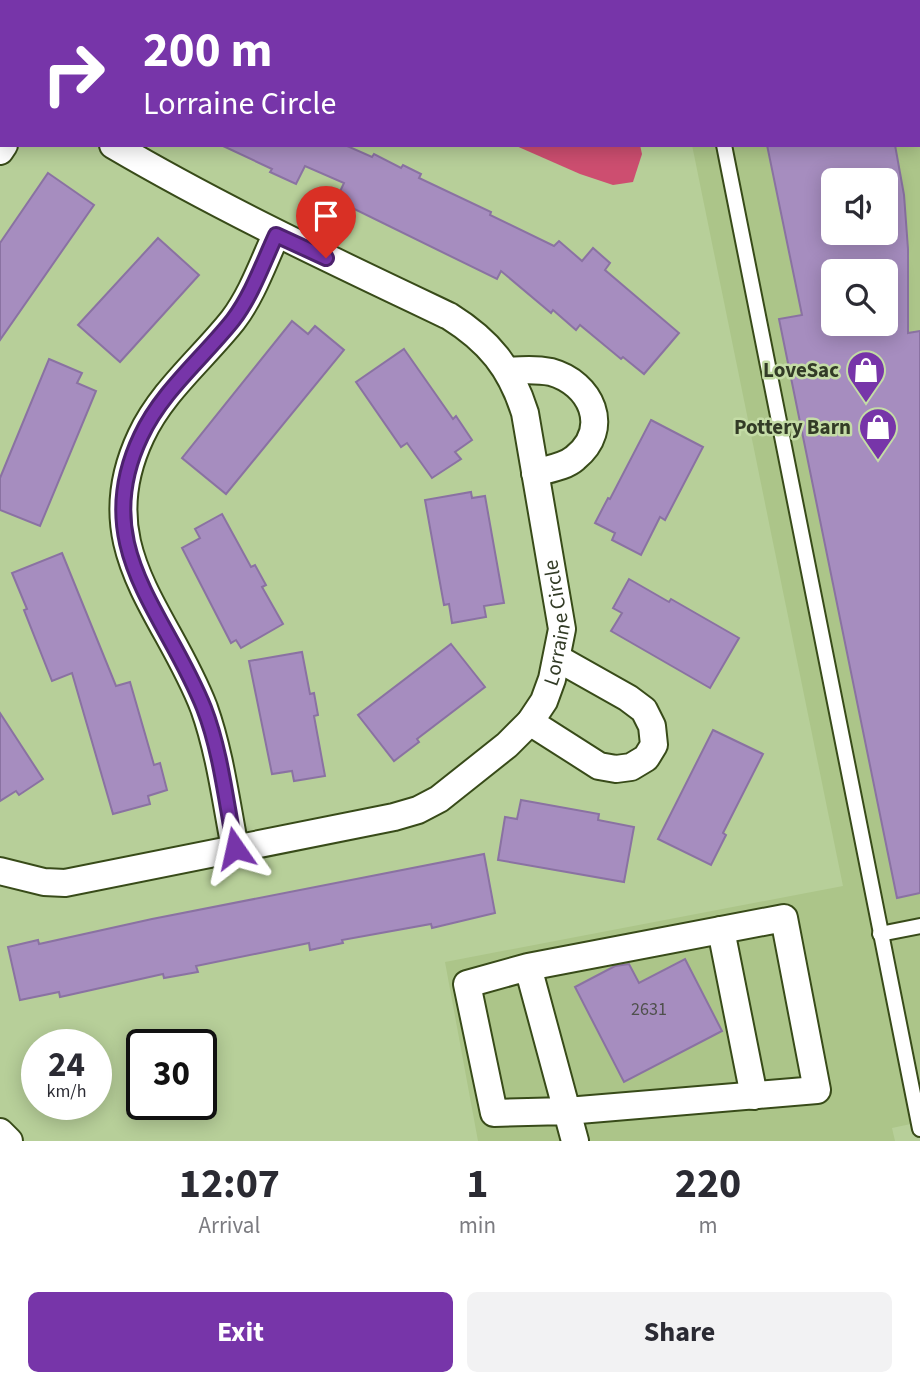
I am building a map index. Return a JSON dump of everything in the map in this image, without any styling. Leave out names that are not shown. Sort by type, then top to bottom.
[{"type":"street","name":"Lorraine Circle","points":[[0,871],[44,883],[65,883],[418,810],[439,799],[507,745],[530,722],[544,701],[557,658],[562,629],[525,413],[508,371],[473,331],[449,316],[276,235],[116,147]]},
{"type":"street","points":[[235,848],[212,733],[194,688],[142,590],[127,545],[123,525],[123,495],[130,462],[152,416],[235,318],[276,235]]},
{"type":"street","points":[[508,371],[536,370],[554,373],[581,388],[596,417],[593,431],[575,458],[559,466],[535,472]]},
{"type":"street","points":[[530,722],[599,766],[616,769],[631,767],[646,758],[654,745],[652,726],[645,710],[557,658]]},
{"type":"street","points":[[784,918],[817,1090],[567,1111],[494,1113],[467,984],[528,967],[784,918]]},
{"type":"street","points":[[721,930],[754,1096]]},
{"type":"street","points":[[528,967],[575,1141]]},
{"type":"street","points":[[0,1132],[9,1141]]},
{"type":"lane","points":[[724,147],[920,1129]]},
{"type":"lane","points":[[880,934],[920,926]]},
{"type":"shaded area","points":[[519,147],[640,147],[642,154],[633,182],[613,185],[580,174]]},
{"type":"shaded area","points":[[692,147],[920,147],[920,1122],[892,1128],[895,1141],[478,1141],[445,962],[843,886]]},
{"type":"building","points":[[225,147],[350,147],[372,157],[374,154],[401,168],[403,165],[421,174],[419,178],[491,212],[490,215],[554,246],[559,241],[582,261],[593,248],[610,263],[605,270],[679,333],[644,374],[580,325],[576,330],[553,310],[551,313],[501,271],[497,279],[336,200],[344,183],[305,166],[296,184],[270,172],[272,169]]},
{"type":"building","points":[[767,147],[895,147],[904,195],[908,249],[908,333],[920,331],[920,893],[897,898],[779,319],[802,315]]},
{"type":"building","points":[[48,173],[94,205],[0,340],[0,243]]},
{"type":"building","points":[[158,238],[199,275],[120,362],[78,325]]},
{"type":"building","points":[[292,321],[308,334],[315,326],[344,350],[226,494],[182,458]]},
{"type":"building","points":[[404,349],[453,419],[456,416],[472,440],[455,452],[461,459],[432,478],[407,443],[401,447],[356,382]]},
{"type":"building","points":[[49,359],[82,373],[77,383],[96,391],[40,526],[0,510],[0,478]]},
{"type":"building","points":[[651,420],[703,447],[665,520],[660,517],[641,555],[612,540],[615,533],[595,523]]},
{"type":"building","points":[[471,492],[472,498],[485,496],[504,603],[484,606],[486,617],[452,623],[449,604],[444,605],[425,500]]},
{"type":"building","points":[[222,514],[251,567],[255,565],[266,585],[262,587],[283,624],[241,648],[236,640],[231,643],[182,548],[200,538],[195,529]]},
{"type":"building","points":[[62,553],[116,686],[130,682],[154,765],[160,763],[167,790],[148,796],[150,804],[113,814],[72,673],[52,681],[24,610],[27,609],[12,573]]},
{"type":"building","points":[[629,579],[669,602],[671,599],[739,638],[710,688],[611,631],[622,613],[613,608]]},
{"type":"building","points":[[451,644],[485,687],[417,739],[419,742],[394,761],[358,715]]},
{"type":"building","points":[[302,652],[310,694],[314,693],[318,715],[314,716],[325,776],[294,781],[292,771],[272,774],[249,661]]},
{"type":"building","points":[[0,713],[43,779],[19,795],[16,791],[0,801]]},
{"type":"building","points":[[713,730],[763,754],[723,833],[726,835],[711,865],[658,839]]},
{"type":"building","points":[[521,800],[599,814],[598,820],[634,827],[624,882],[498,860],[505,817],[517,819]]},
{"type":"building","points":[[484,854],[495,913],[432,928],[431,924],[342,940],[343,943],[310,950],[309,943],[196,966],[198,972],[164,978],[163,974],[60,997],[59,992],[20,1000],[8,947],[38,940],[39,944],[152,919]]},
{"type":"building","points":[[685,959],[722,1031],[624,1082],[575,987],[615,966],[629,964],[639,983]]},
{"type":"place","name":"LoveSac","points":[[866,404]]},
{"type":"place","name":"Pottery Barn","points":[[878,461]]},
{"type":"route","points":[[235,848],[212,733],[190,679],[142,590],[127,545],[123,525],[123,495],[130,462],[141,435],[158,407],[235,318],[276,235],[326,258]]}]
